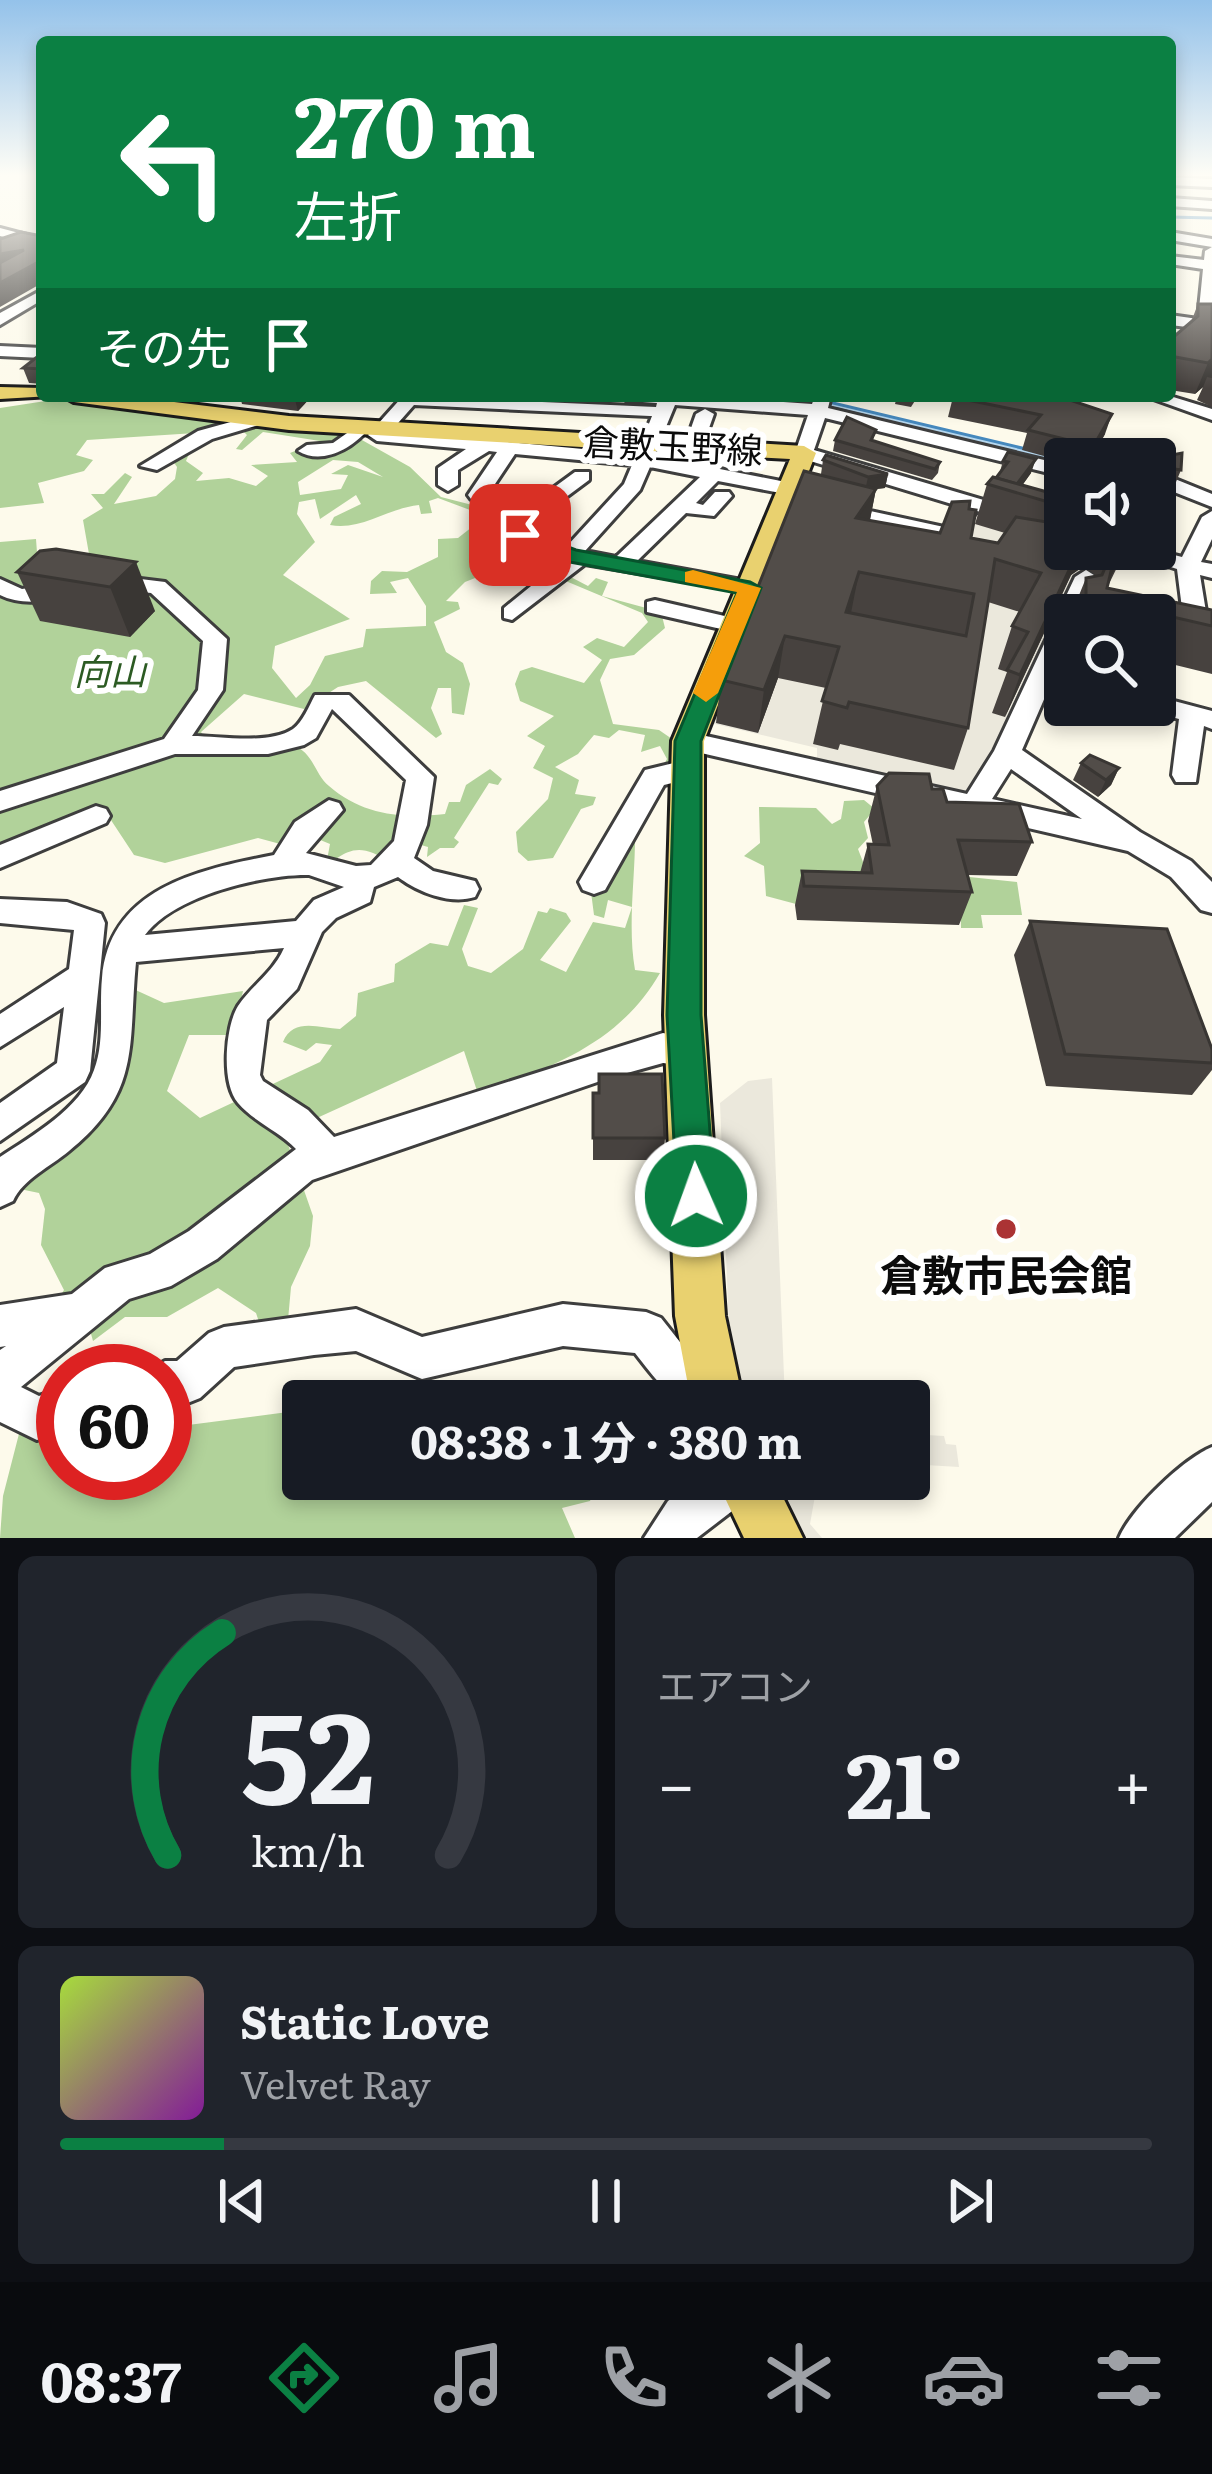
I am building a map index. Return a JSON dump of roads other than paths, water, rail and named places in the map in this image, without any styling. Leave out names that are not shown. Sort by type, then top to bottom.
[{"type":"main road","points":[[0,393],[36,394]]},
{"type":"main road","name":"倉敷玉野線","points":[[120,402],[256,420],[497,441],[585,456],[694,446],[813,445],[734,625],[687,755],[688,1051],[700,1316],[711,1380]]},
{"type":"main road","points":[[752,1500],[775,1538]]},
{"type":"street","points":[[1176,260],[1210,260],[1209,325],[1176,321]]},
{"type":"street","points":[[0,320],[36,298]]},
{"type":"street","points":[[0,338],[36,341]]},
{"type":"street","points":[[0,351],[36,342]]},
{"type":"street","points":[[307,451],[338,448],[407,402]]},
{"type":"street","points":[[478,495],[497,441],[501,402]]},
{"type":"street","points":[[514,402],[602,409],[666,405],[705,414],[764,418],[949,534],[976,504],[1040,487]]},
{"type":"street","points":[[1172,402],[1212,415]]},
{"type":"street","points":[[666,405],[813,445],[976,504]]},
{"type":"street","points":[[512,613],[575,556],[633,486],[666,405]]},
{"type":"street","points":[[602,409],[585,456],[538,508],[503,513],[505,525],[575,556],[750,588]]},
{"type":"street","points":[[694,446],[705,414]]},
{"type":"street","points":[[813,445],[844,416]]},
{"type":"street","points":[[813,445],[844,416]]},
{"type":"street","points":[[844,416],[1040,487]]},
{"type":"street","points":[[150,466],[205,435],[256,420]]},
{"type":"street","points":[[622,562],[715,473],[813,445],[943,422]]},
{"type":"street","points":[[448,485],[448,468],[497,441]]},
{"type":"street","points":[[648,452],[715,473]]},
{"type":"street","points":[[585,456],[633,486]]},
{"type":"street","points":[[1176,486],[1212,501]]},
{"type":"street","points":[[681,506],[707,512],[722,496]]},
{"type":"street","points":[[614,509],[662,523]]},
{"type":"street","points":[[1196,623],[1187,588],[1200,569],[1212,517]]},
{"type":"street","points":[[1079,594],[1087,577]]},
{"type":"street","points":[[0,586],[19,596],[107,582],[158,587],[172,595],[215,639],[218,676],[212,695],[174,745]]},
{"type":"street","points":[[656,607],[734,625]]},
{"type":"street","points":[[974,806],[1044,694]]},
{"type":"street","points":[[0,801],[174,745],[268,745],[295,739],[307,732],[324,701],[340,701],[420,777],[415,824],[398,862],[381,874],[360,878],[309,863],[284,865],[156,906],[132,926],[122,950],[110,1073],[0,1124]]},
{"type":"street","points":[[1186,775],[1202,717]]},
{"type":"street","points":[[1007,753],[1181,869],[1212,901]]},
{"type":"street","points":[[594,882],[655,777],[687,755],[974,806],[1136,842]]},
{"type":"street","points":[[284,865],[305,830],[329,810]]},
{"type":"street","points":[[0,857],[96,816]]},
{"type":"street","points":[[398,862],[424,881],[464,889]]},
{"type":"street","points":[[327,1156],[295,1122],[251,1093],[242,1078],[251,1014],[286,979],[307,933],[325,909],[358,894],[360,878]]},
{"type":"street","points":[[0,911],[67,914],[90,922],[83,976],[84,1113],[7,1175],[0,1188]]},
{"type":"street","points":[[122,950],[307,933]]},
{"type":"street","points":[[0,1032],[83,976]]},
{"type":"street","points":[[0,1377],[119,1282],[158,1272],[202,1245],[300,1166],[609,1062],[663,1048],[688,1051]]},
{"type":"street","points":[[0,1326],[78,1313]]},
{"type":"street","points":[[192,1377],[224,1348],[314,1334],[356,1330],[422,1358],[563,1325],[646,1333],[680,1376],[689,1380]]},
{"type":"street","points":[[0,1399],[36,1417]]},
{"type":"street","points":[[1142,1538],[1212,1470]]},
{"type":"street","points":[[667,1538],[684,1517],[709,1500]]},
{"type":"water","points":[[754,402],[829,402],[1044,453],[1044,461],[838,409]]},
{"type":"place","name":"倉敷市民会館","points":[[1006,1229]]},
{"type":"park label","name":"向山","points":[[110,669]]}]
